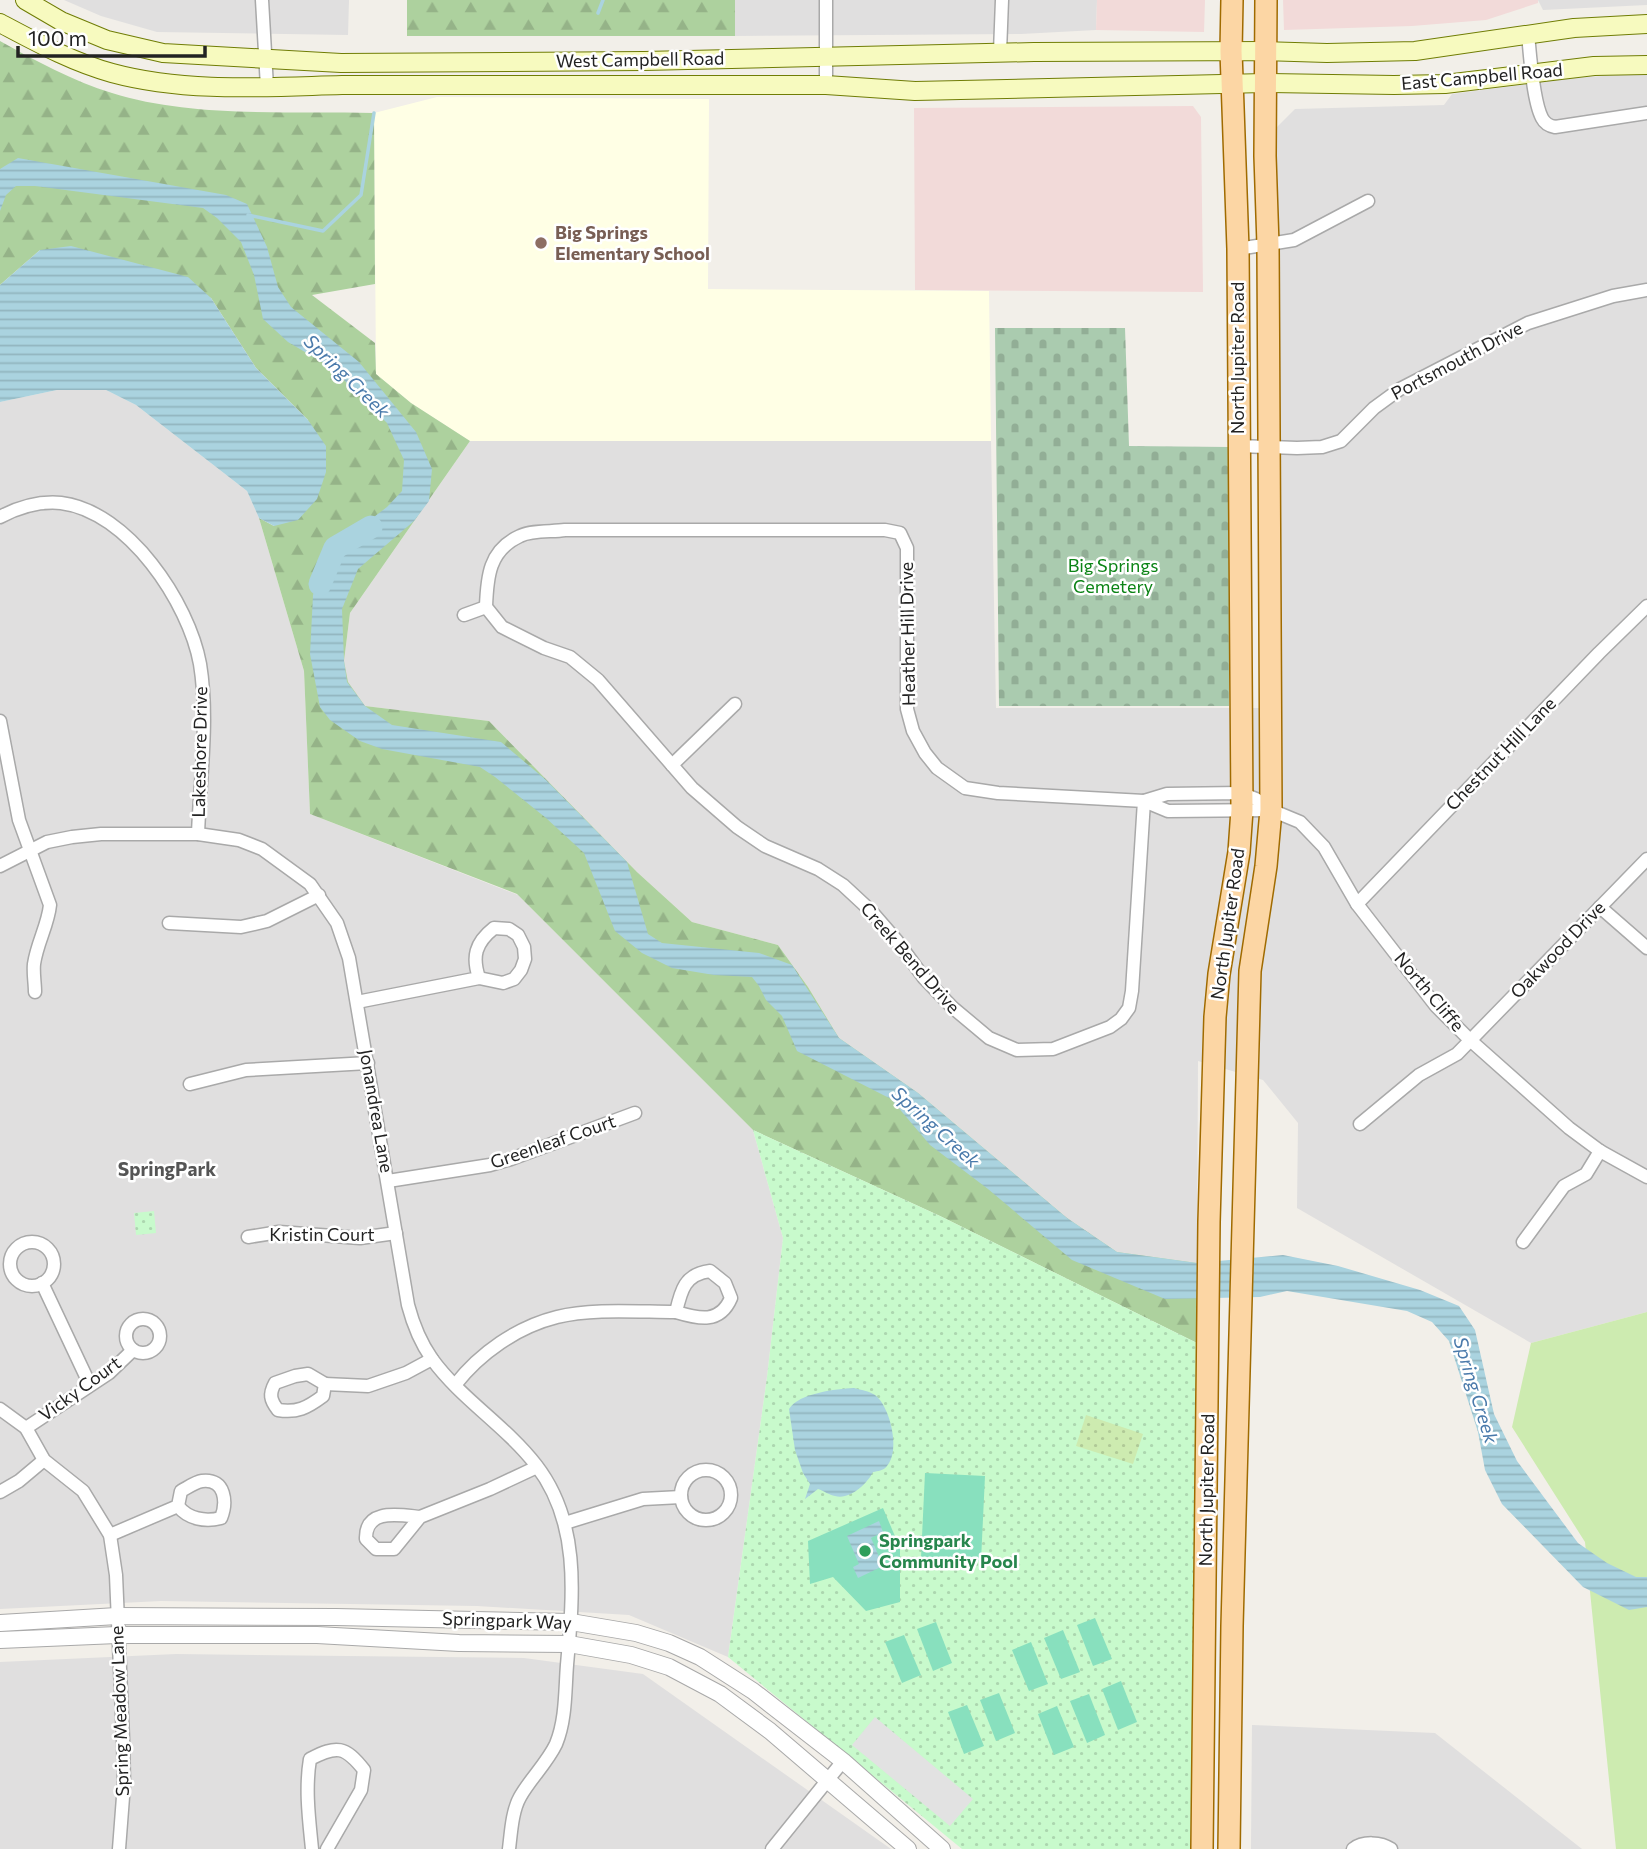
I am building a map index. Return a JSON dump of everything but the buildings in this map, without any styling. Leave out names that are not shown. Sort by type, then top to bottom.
[{"type":"main road","name":"West Campbell Road","points":[[25,0],[61,21],[107,40],[163,53],[265,60],[341,63],[644,61],[1000,52],[1266,51]]},
{"type":"main road","name":"North Jupiter Road","points":[[1202,1849],[1209,1222],[1215,1017],[1219,974],[1239,852],[1241,802],[1238,249],[1231,51],[1232,0]]},
{"type":"main road","name":"North Jupiter Road","points":[[1229,1849],[1232,1626],[1250,971],[1266,866],[1271,810],[1266,0]]},
{"type":"main road","name":"West Campbell Road","points":[[0,23],[76,61],[112,73],[165,84],[267,87],[826,85],[915,91],[1233,84]]},
{"type":"main road","name":"East Campbell Road","points":[[1266,51],[1415,51],[1528,34],[1621,24],[1647,24]]},
{"type":"main road","points":[[644,61],[645,85]]},
{"type":"main road","name":"East Campbell Road","points":[[1233,84],[1445,84],[1594,66],[1647,65]]},
{"type":"main road","points":[[1206,1625],[1232,1626]]},
{"type":"street","points":[[262,0],[267,87]]},
{"type":"street","points":[[826,0],[826,85]]},
{"type":"street","points":[[1000,52],[1002,0]]},
{"type":"street","points":[[1528,34],[1541,117],[1548,126],[1568,126],[1647,113]]},
{"type":"street","points":[[1238,249],[1294,240],[1368,201]]},
{"type":"street","name":"Portsmouth Drive","points":[[1239,446],[1322,447],[1341,441],[1374,408],[1400,389],[1528,324],[1613,296],[1647,290]]},
{"type":"street","name":"Lakeshore Drive","points":[[0,517],[18,508],[35,504],[62,503],[81,508],[132,541],[161,576],[188,625],[199,662],[203,706],[198,834]]},
{"type":"street","name":"Heather Hill Drive","points":[[486,607],[491,562],[506,545],[522,535],[565,530],[885,530],[900,533],[907,548],[907,709],[913,731],[937,768],[965,788],[998,793],[1144,801],[1167,794],[1241,802]]},
{"type":"street","name":"Chestnut Hill Lane","points":[[1357,904],[1647,606]]},
{"type":"street","points":[[464,615],[486,607]]},
{"type":"street","name":"Creek Bend Drive","points":[[486,607],[502,627],[544,648],[570,657],[598,680],[692,788],[737,827],[765,846],[818,869],[843,886],[871,911],[924,978],[951,1007],[989,1038],[1017,1050],[1053,1049],[1110,1027],[1121,1019],[1129,1008],[1144,801]]},
{"type":"street","points":[[672,765],[735,704]]},
{"type":"street","points":[[0,721],[19,820],[50,905],[49,919],[34,965],[35,992]]},
{"type":"street","points":[[1241,802],[1256,799],[1271,810]]},
{"type":"street","name":"North Cliffe","points":[[1271,810],[1300,822],[1313,834],[1357,904],[1436,1006],[1470,1040],[1569,1128],[1600,1151],[1647,1177]]},
{"type":"street","name":"Jonandrea Lane","points":[[0,866],[47,842],[94,834],[198,834],[229,838],[262,849],[298,873],[328,908],[343,938],[349,958],[408,1305],[421,1340],[432,1359],[455,1385],[515,1441],[537,1466],[557,1499],[565,1523],[571,1556],[571,1622],[564,1714],[556,1744],[518,1800],[509,1849]]},
{"type":"street","name":"Oakwood Drive","points":[[1360,1124],[1419,1075],[1457,1054],[1647,859]]},
{"type":"street","points":[[169,923],[241,927],[267,921],[318,895]]},
{"type":"street","points":[[1600,907],[1647,948]]},
{"type":"street","points":[[357,1002],[479,978],[503,983],[514,979],[525,959],[524,947],[518,935],[509,929],[494,929],[483,937],[477,947],[474,962],[479,978]]},
{"type":"street","points":[[190,1084],[246,1070],[368,1063]]},
{"type":"street","name":"Greenleaf Court","points":[[388,1181],[490,1165],[635,1113]]},
{"type":"street","points":[[1523,1242],[1564,1186],[1586,1174],[1600,1151]]},
{"type":"street","name":"Kristin Court","points":[[248,1237],[279,1232],[360,1238],[396,1233]]},
{"type":"street","points":[[455,1385],[472,1366],[505,1340],[526,1328],[558,1317],[586,1313],[676,1312],[701,1318],[714,1316],[726,1310],[731,1298],[725,1283],[710,1271],[689,1278],[682,1290],[676,1312]]},
{"type":"street","points":[[42,1283],[90,1385]]},
{"type":"street","name":"Vicky Court","points":[[26,1428],[109,1373],[133,1350]]},
{"type":"street","points":[[325,1384],[368,1386],[385,1382],[432,1359]]},
{"type":"street","points":[[0,1409],[26,1428],[44,1460],[83,1491],[110,1535],[117,1616]]},
{"type":"street","points":[[0,1492],[44,1460]]},
{"type":"street","points":[[420,1517],[490,1489],[537,1466]]},
{"type":"street","points":[[701,1470],[713,1471],[723,1476],[730,1486],[731,1498],[727,1509],[717,1517],[706,1520],[694,1516],[685,1508],[681,1497],[683,1485],[690,1476],[701,1470]]},
{"type":"street","points":[[565,1523],[634,1502],[681,1497]]},
{"type":"street","points":[[110,1535],[178,1506]]},
{"type":"street","name":"Springpark Way","points":[[0,1623],[117,1616],[336,1617],[571,1622],[636,1633],[669,1643],[700,1657],[772,1705],[843,1761],[942,1849]]},
{"type":"street","name":"Spring Meadow Lane","points":[[117,1616],[124,1784],[119,1849]]},
{"type":"street","name":"Springpark Way","points":[[0,1640],[117,1635],[317,1635],[459,1643],[569,1644],[631,1655],[697,1680],[770,1731],[908,1849]]},
{"type":"street","points":[[312,1849],[307,1786],[310,1759],[339,1749],[351,1753],[364,1770],[361,1790],[327,1849]]},
{"type":"street","points":[[772,1849],[843,1761]]},
{"type":"street","points":[[1353,1849],[1372,1844],[1384,1844],[1391,1849]]},
{"type":"shaded area","points":[[64,0],[349,0],[348,35],[157,32],[101,16]]},
{"type":"shaded area","points":[[735,0],[1097,0],[1096,30],[1021,34],[735,36]]},
{"type":"shaded area","points":[[1097,0],[1205,0],[1204,32],[1096,30]]},
{"type":"shaded area","points":[[1283,0],[1538,0],[1538,3],[1486,20],[1412,26],[1284,30]]},
{"type":"shaded area","points":[[1538,0],[1647,0],[1647,5],[1543,10]]},
{"type":"shaded area","points":[[1647,73],[1647,1312],[1531,1343],[1297,1208],[1298,1123],[1263,1080],[1198,1061],[1197,1263],[1117,1252],[1067,1218],[918,1093],[839,1038],[778,945],[692,922],[637,872],[489,721],[365,706],[347,682],[344,661],[350,613],[470,441],[991,441],[996,708],[1281,708],[1275,129],[1295,109],[1444,105],[1452,94],[1574,78]]},
{"type":"shaded area","name":"Big Springs Elementary School","points":[[437,97],[709,99],[708,289],[989,291],[991,441],[470,441],[411,403],[376,374],[374,113]]},
{"type":"shaded area","points":[[1193,106],[1201,117],[1203,292],[915,290],[914,108]]},
{"type":"shaded area","points":[[57,390],[106,390],[136,405],[247,491],[259,518],[304,671],[310,814],[518,895],[753,1130],[783,1238],[767,1377],[728,1657],[629,1615],[477,1606],[161,1601],[0,1609],[0,402]]},
{"type":"shaded area","points":[[176,1654],[524,1658],[643,1674],[891,1849],[0,1849],[0,1662]]},
{"type":"shaded area","points":[[875,1717],[973,1799],[950,1826],[852,1745]]},
{"type":"shaded area","points":[[1252,1725],[1435,1733],[1582,1849],[1251,1849]]},
{"type":"green space","points":[[407,0],[735,0],[735,36],[407,36]]},
{"type":"green space","points":[[0,41],[83,83],[143,101],[242,112],[374,113],[375,284],[312,295],[375,343],[376,374],[411,403],[470,441],[350,613],[344,661],[348,682],[365,706],[489,721],[637,872],[692,922],[778,945],[839,1038],[918,1093],[1067,1218],[1117,1252],[1197,1263],[1197,1343],[940,1216],[753,1130],[517,894],[310,814],[304,671],[259,518],[274,526],[308,420],[256,368],[211,298],[40,250],[0,285]]},
{"type":"green space","name":"Big Springs Cemetery","points":[[995,328],[1125,328],[1129,446],[1229,447],[1229,706],[999,706]]},
{"type":"green space","points":[[753,1130],[940,1216],[1197,1343],[1191,1849],[962,1849],[728,1657],[767,1377],[783,1238]]},
{"type":"green space","points":[[154,1211],[156,1233],[136,1235],[134,1213]]},
{"type":"green space","points":[[1647,1312],[1647,1849],[1616,1849],[1585,1542],[1512,1427],[1531,1343]]},
{"type":"green space","points":[[1086,1415],[1143,1434],[1133,1464],[1076,1446]]},
{"type":"green space","points":[[925,1473],[985,1476],[981,1561],[921,1558]]},
{"type":"green space","points":[[883,1508],[900,1548],[900,1602],[866,1611],[833,1577],[810,1584],[808,1541]]},
{"type":"green space","points":[[1095,1618],[1112,1659],[1093,1666],[1077,1625]]},
{"type":"green space","points":[[936,1622],[952,1663],[933,1671],[917,1629]]},
{"type":"green space","points":[[1063,1630],[1080,1672],[1061,1679],[1044,1638]]},
{"type":"green space","points":[[904,1635],[921,1675],[902,1683],[885,1642]]},
{"type":"green space","points":[[1031,1642],[1048,1684],[1029,1691],[1012,1650]]},
{"type":"green space","points":[[1121,1681],[1137,1722],[1118,1730],[1102,1689]]},
{"type":"green space","points":[[999,1693],[1015,1733],[996,1741],[980,1700]]},
{"type":"green space","points":[[1089,1694],[1105,1735],[1087,1743],[1070,1701]]},
{"type":"green space","points":[[967,1705],[984,1746],[964,1754],[948,1712]]},
{"type":"green space","points":[[1057,1706],[1074,1747],[1054,1755],[1038,1714]]},
{"type":"water","points":[[18,158],[226,195],[247,204],[267,247],[278,287],[291,307],[359,362],[416,432],[432,469],[429,501],[414,521],[358,569],[342,609],[347,682],[365,706],[392,725],[501,742],[546,780],[627,862],[648,934],[662,943],[759,953],[792,965],[839,1038],[918,1093],[1067,1218],[1117,1252],[1197,1263],[1283,1255],[1338,1266],[1420,1290],[1459,1306],[1475,1330],[1494,1414],[1517,1461],[1578,1543],[1607,1563],[1636,1577],[1647,1577],[1647,1607],[1629,1610],[1583,1587],[1502,1504],[1485,1470],[1478,1432],[1449,1341],[1432,1322],[1407,1311],[1287,1291],[1260,1297],[1165,1299],[1072,1260],[988,1189],[930,1145],[891,1099],[797,1051],[782,1016],[766,1000],[752,977],[714,975],[672,968],[642,953],[615,931],[584,853],[495,777],[480,767],[382,749],[360,741],[330,720],[320,707],[310,654],[313,595],[324,565],[353,533],[387,507],[402,491],[404,460],[387,423],[332,368],[288,342],[263,319],[254,275],[241,242],[217,218],[203,208],[35,186],[16,186],[6,195],[0,211],[0,169]]},
{"type":"water","points":[[71,246],[188,277],[211,298],[256,368],[308,420],[326,446],[326,472],[317,499],[298,520],[274,526],[259,518],[247,491],[136,405],[106,390],[57,390],[0,402],[0,285],[40,250]]},
{"type":"water","points":[[854,1388],[875,1395],[885,1409],[892,1429],[891,1459],[885,1468],[873,1472],[862,1486],[846,1496],[835,1496],[818,1489],[805,1499],[810,1484],[795,1450],[789,1409],[809,1396]]},
{"type":"water","name":"Springpark Community Pool","points":[[879,1521],[883,1532],[871,1538],[883,1566],[858,1578],[853,1567],[859,1564],[847,1536]]},
{"type":"waterway","points":[[598,13],[603,0]]},
{"type":"waterway","points":[[248,215],[323,231],[361,195],[374,113]]},
{"type":"waterway","name":"Spring Creek","points":[[320,584],[335,548],[371,527]]},
{"type":"place","name":"Big Springs Elementary School","points":[[541,243]]},
{"type":"place","name":"Springpark Community Pool","points":[[865,1551]]},
{"type":"district","name":"SpringPark","points":[[167,1169]]}]
